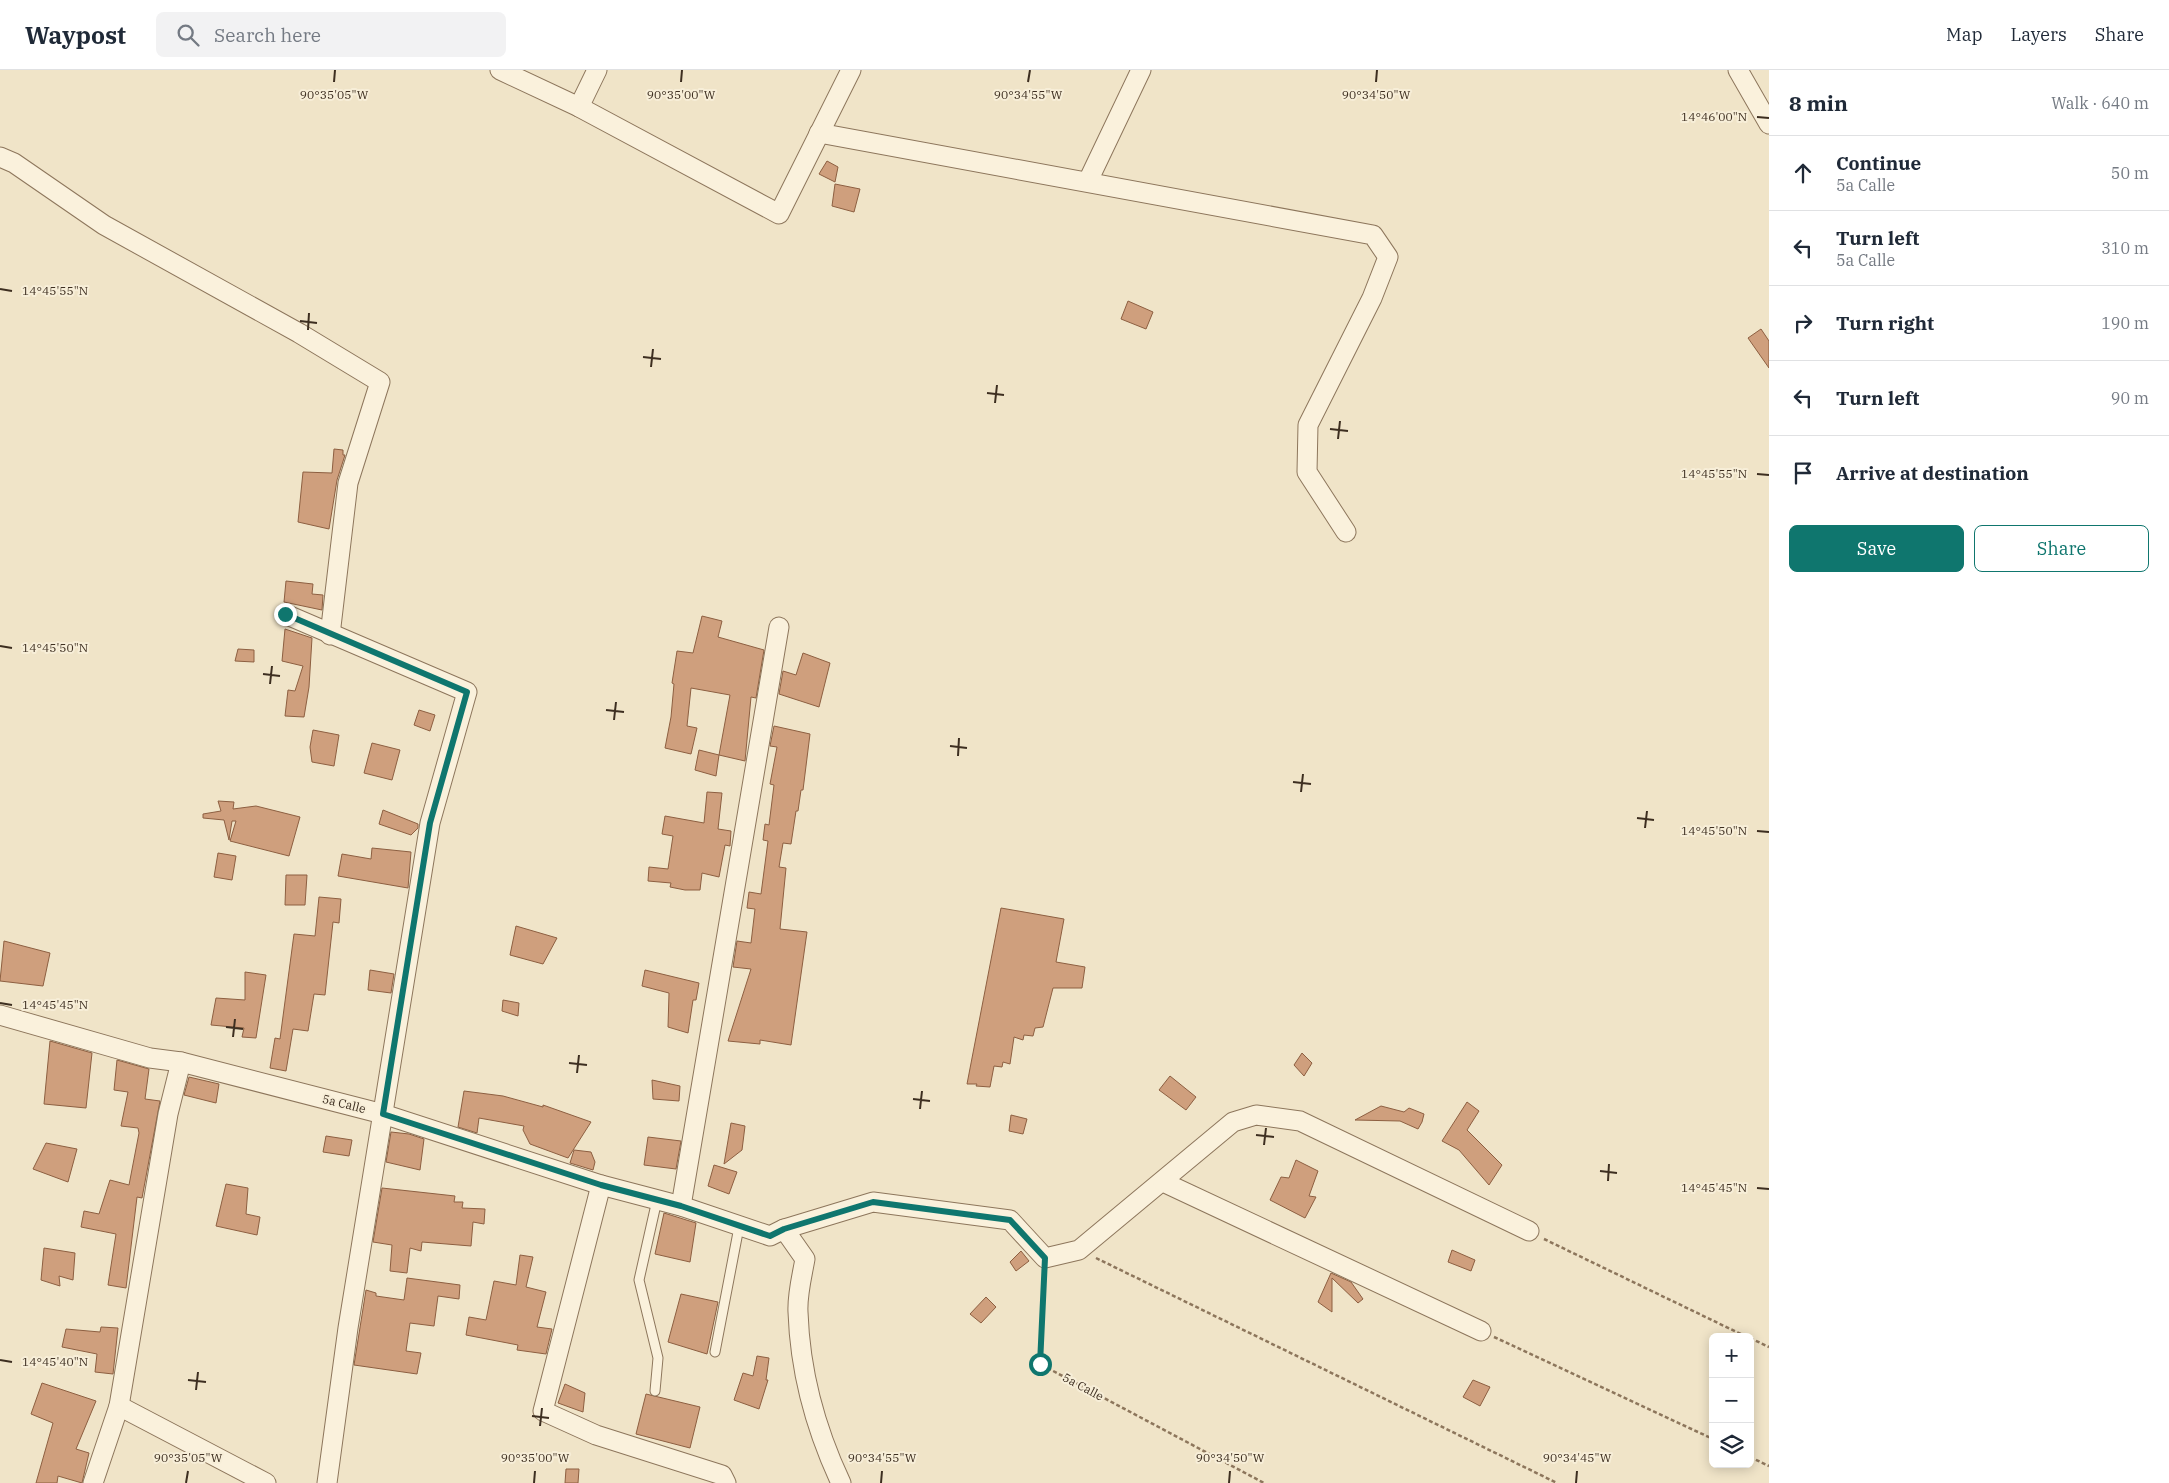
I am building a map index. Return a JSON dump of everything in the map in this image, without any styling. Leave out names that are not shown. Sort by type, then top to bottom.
[{"type":"street","points":[[500,70],[579,107],[779,214],[851,70]]},
{"type":"street","points":[[579,107],[597,70]]},
{"type":"street","points":[[1088,181],[1141,70]]},
{"type":"street","points":[[1738,70],[1769,124]]},
{"type":"street","points":[[819,133],[1088,181],[1373,235],[1388,257],[1372,298],[1308,425],[1307,472],[1346,532]]},
{"type":"street","points":[[0,157],[14,163],[104,225],[299,333],[380,382],[348,483],[330,635]]},
{"type":"street","points":[[285,614],[330,635],[467,692],[430,823],[348,1328],[328,1483]]},
{"type":"street","points":[[681,1206],[779,627]]},
{"type":"street","name":"5a Calle","points":[[0,1015],[150,1058],[181,1062],[383,1114],[601,1185],[681,1206],[770,1236],[784,1229],[873,1202],[1010,1220],[1045,1258]]},
{"type":"street","points":[[93,1483],[119,1406],[168,1114],[181,1062]]},
{"type":"street","points":[[1045,1258],[1079,1250],[1233,1122],[1256,1115],[1300,1121],[1529,1231]]},
{"type":"street","points":[[1162,1182],[1481,1331]]},
{"type":"street","points":[[601,1185],[544,1410],[596,1435],[722,1475],[726,1483]]},
{"type":"street","points":[[784,1229],[804,1259],[797,1311],[806,1380],[830,1460],[841,1483]]},
{"type":"street","points":[[119,1406],[266,1483]]},
{"type":"lane","points":[[655,1391],[658,1358],[639,1280],[657,1200]]},
{"type":"lane","points":[[715,1352],[739,1227]]},
{"type":"path","points":[[1529,1231],[1739,1333]]},
{"type":"path","points":[[1079,1250],[1557,1483]]},
{"type":"path","name":"5a Calle","points":[[1045,1258],[1040,1364],[1264,1483]]},
{"type":"path","points":[[1481,1331],[1709,1438]]},
{"type":"path","points":[[1754,1340],[1769,1348]]},
{"type":"path","points":[[1754,1459],[1769,1466]]},
{"type":"building","points":[[827,161],[838,167],[835,182],[819,174]]},
{"type":"building","points":[[835,184],[860,189],[854,212],[832,206]]},
{"type":"building","points":[[1128,301],[1153,312],[1146,329],[1121,319]]},
{"type":"building","points":[[1761,329],[1769,341],[1769,368],[1748,338]]},
{"type":"building","points":[[334,449],[343,450],[343,455],[345,455],[337,480],[329,529],[298,522],[303,472],[332,473]]},
{"type":"building","points":[[286,581],[313,584],[312,594],[323,595],[322,610],[284,602]]},
{"type":"building","points":[[702,616],[722,621],[718,637],[764,650],[756,698],[751,697],[745,761],[719,755],[730,695],[691,688],[687,726],[697,728],[691,754],[665,748],[671,717],[674,684],[672,683],[677,651],[693,653]]},
{"type":"building","points":[[285,629],[312,638],[309,687],[304,717],[285,716],[288,690],[295,691],[303,666],[282,661]]},
{"type":"building","points":[[238,649],[254,650],[254,662],[235,661]]},
{"type":"building","points":[[803,653],[830,663],[819,707],[779,694],[783,671],[796,675]]},
{"type":"building","points":[[419,710],[435,715],[430,731],[414,725]]},
{"type":"building","points":[[774,726],[810,734],[803,790],[801,790],[798,811],[796,811],[791,844],[783,843],[779,867],[786,868],[780,929],[807,932],[791,1045],[760,1040],[760,1044],[728,1041],[751,969],[733,967],[737,941],[751,943],[755,909],[747,908],[749,892],[761,894],[768,841],[763,840],[765,824],[769,825],[774,785],[770,784],[777,747],[770,746]]},
{"type":"building","points":[[313,730],[339,735],[334,766],[312,762],[310,747]]},
{"type":"building","points":[[372,743],[400,750],[392,780],[364,773]]},
{"type":"building","points":[[699,750],[719,755],[716,776],[695,770]]},
{"type":"building","points":[[707,792],[722,793],[718,829],[731,831],[730,846],[725,845],[719,877],[702,873],[700,890],[685,890],[670,887],[671,883],[648,881],[649,867],[668,869],[673,836],[662,834],[665,816],[704,823]]},
{"type":"building","points":[[218,801],[234,802],[233,809],[256,806],[300,817],[289,856],[230,841],[236,821],[232,821],[229,840],[224,820],[203,818],[203,814],[221,811]]},
{"type":"building","points":[[383,810],[418,824],[418,828],[411,835],[379,824]]},
{"type":"building","points":[[372,848],[411,852],[408,888],[338,876],[342,854],[371,859]]},
{"type":"building","points":[[218,853],[236,856],[232,880],[214,877]]},
{"type":"building","points":[[286,875],[307,875],[305,905],[285,905]]},
{"type":"building","points":[[319,897],[341,899],[339,923],[333,922],[325,995],[314,994],[308,1031],[293,1029],[286,1071],[270,1068],[275,1038],[280,1039],[294,934],[315,936]]},
{"type":"building","points":[[1001,908],[1064,919],[1056,962],[1085,967],[1082,988],[1053,988],[1043,1027],[1035,1028],[1033,1036],[1024,1035],[1023,1040],[1014,1037],[1010,1064],[1003,1062],[1002,1067],[994,1066],[990,1087],[976,1086],[977,1084],[967,1084]]},
{"type":"building","points":[[516,926],[557,938],[543,964],[510,955]]},
{"type":"building","points":[[4,941],[50,953],[43,986],[0,981]]},
{"type":"building","points":[[370,970],[394,974],[391,993],[368,990]]},
{"type":"building","points":[[645,970],[699,983],[696,1000],[693,1000],[688,1033],[668,1027],[669,993],[642,986]]},
{"type":"building","points":[[245,972],[266,975],[256,1038],[242,1037],[244,1028],[211,1025],[216,998],[245,1000]]},
{"type":"building","points":[[503,1000],[519,1003],[518,1016],[502,1011]]},
{"type":"building","points":[[50,1041],[92,1053],[86,1108],[44,1104]]},
{"type":"building","points":[[1302,1053],[1312,1063],[1304,1076],[1294,1065]]},
{"type":"building","points":[[117,1060],[149,1069],[145,1099],[160,1101],[142,1198],[137,1197],[126,1288],[108,1285],[116,1234],[81,1227],[84,1211],[99,1214],[110,1180],[129,1185],[139,1133],[138,1128],[121,1126],[128,1092],[114,1090]]},
{"type":"building","points":[[1170,1076],[1196,1097],[1186,1110],[1159,1090]]},
{"type":"building","points":[[189,1077],[219,1084],[216,1103],[184,1095]]},
{"type":"building","points":[[652,1080],[680,1086],[679,1101],[653,1099]]},
{"type":"building","points":[[464,1091],[503,1096],[543,1107],[543,1105],[591,1122],[568,1158],[530,1144],[523,1130],[524,1126],[479,1118],[477,1133],[458,1127]]},
{"type":"building","points":[[1467,1102],[1479,1111],[1467,1130],[1502,1165],[1489,1185],[1459,1150],[1442,1141]]},
{"type":"building","points":[[1381,1106],[1404,1112],[1409,1108],[1424,1114],[1422,1122],[1418,1129],[1400,1121],[1355,1120]]},
{"type":"building","points":[[1011,1115],[1027,1119],[1023,1134],[1009,1131]]},
{"type":"building","points":[[731,1123],[745,1126],[742,1150],[724,1164]]},
{"type":"building","points":[[391,1132],[409,1134],[424,1139],[420,1170],[386,1162]]},
{"type":"building","points":[[326,1136],[352,1140],[349,1156],[323,1152]]},
{"type":"building","points":[[648,1137],[681,1141],[676,1169],[644,1165]]},
{"type":"building","points":[[46,1143],[77,1149],[68,1182],[33,1169]]},
{"type":"building","points":[[574,1150],[591,1152],[595,1162],[593,1170],[570,1163]]},
{"type":"building","points":[[1296,1160],[1318,1171],[1309,1196],[1316,1197],[1305,1218],[1270,1200],[1281,1177],[1289,1178]]},
{"type":"building","points":[[714,1165],[737,1172],[729,1194],[708,1186]]},
{"type":"building","points":[[226,1184],[248,1188],[246,1214],[260,1217],[257,1235],[216,1226]]},
{"type":"building","points":[[382,1188],[455,1196],[454,1202],[463,1202],[462,1208],[485,1209],[484,1224],[473,1222],[471,1246],[422,1242],[421,1251],[410,1248],[407,1273],[390,1271],[392,1245],[373,1242]]},
{"type":"building","points":[[664,1213],[696,1223],[690,1262],[655,1254]]},
{"type":"building","points":[[44,1248],[75,1253],[73,1280],[59,1276],[60,1286],[41,1280]]},
{"type":"building","points":[[1452,1250],[1475,1260],[1471,1271],[1448,1262]]},
{"type":"building","points":[[1021,1251],[1029,1261],[1016,1271],[1010,1262]]},
{"type":"building","points":[[520,1255],[533,1257],[526,1287],[546,1292],[537,1327],[552,1329],[546,1354],[517,1350],[518,1345],[466,1335],[469,1317],[486,1320],[494,1281],[516,1285]]},
{"type":"building","points":[[1331,1273],[1351,1282],[1363,1299],[1358,1303],[1332,1278],[1332,1312],[1318,1302]]},
{"type":"building","points":[[407,1278],[460,1285],[459,1299],[438,1296],[434,1326],[410,1323],[406,1351],[421,1353],[417,1374],[354,1365],[366,1290],[376,1293],[376,1296],[404,1300]]},
{"type":"building","points":[[681,1294],[718,1302],[707,1354],[668,1342]]},
{"type":"building","points":[[986,1297],[996,1307],[981,1323],[970,1314]]},
{"type":"building","points":[[101,1327],[118,1328],[113,1374],[95,1372],[97,1354],[62,1347],[66,1329],[100,1332]]},
{"type":"building","points":[[757,1356],[769,1358],[766,1380],[768,1380],[759,1409],[734,1400],[743,1373],[753,1376]]},
{"type":"building","points":[[1473,1380],[1490,1387],[1480,1406],[1463,1397]]},
{"type":"building","points":[[42,1383],[96,1401],[76,1449],[89,1453],[82,1483],[58,1476],[57,1483],[36,1483],[53,1423],[31,1414]]},
{"type":"building","points":[[565,1384],[585,1393],[583,1412],[558,1403]]},
{"type":"building","points":[[646,1394],[700,1407],[690,1448],[636,1434]]},
{"type":"building","points":[[566,1469],[579,1469],[578,1483],[565,1483]]},
{"type":"route","points":[[285,614],[330,635],[467,692],[430,823],[383,1114],[601,1185],[681,1206],[708,1217],[770,1236],[784,1229],[873,1202],[1010,1220],[1045,1258],[1040,1364]]}]
